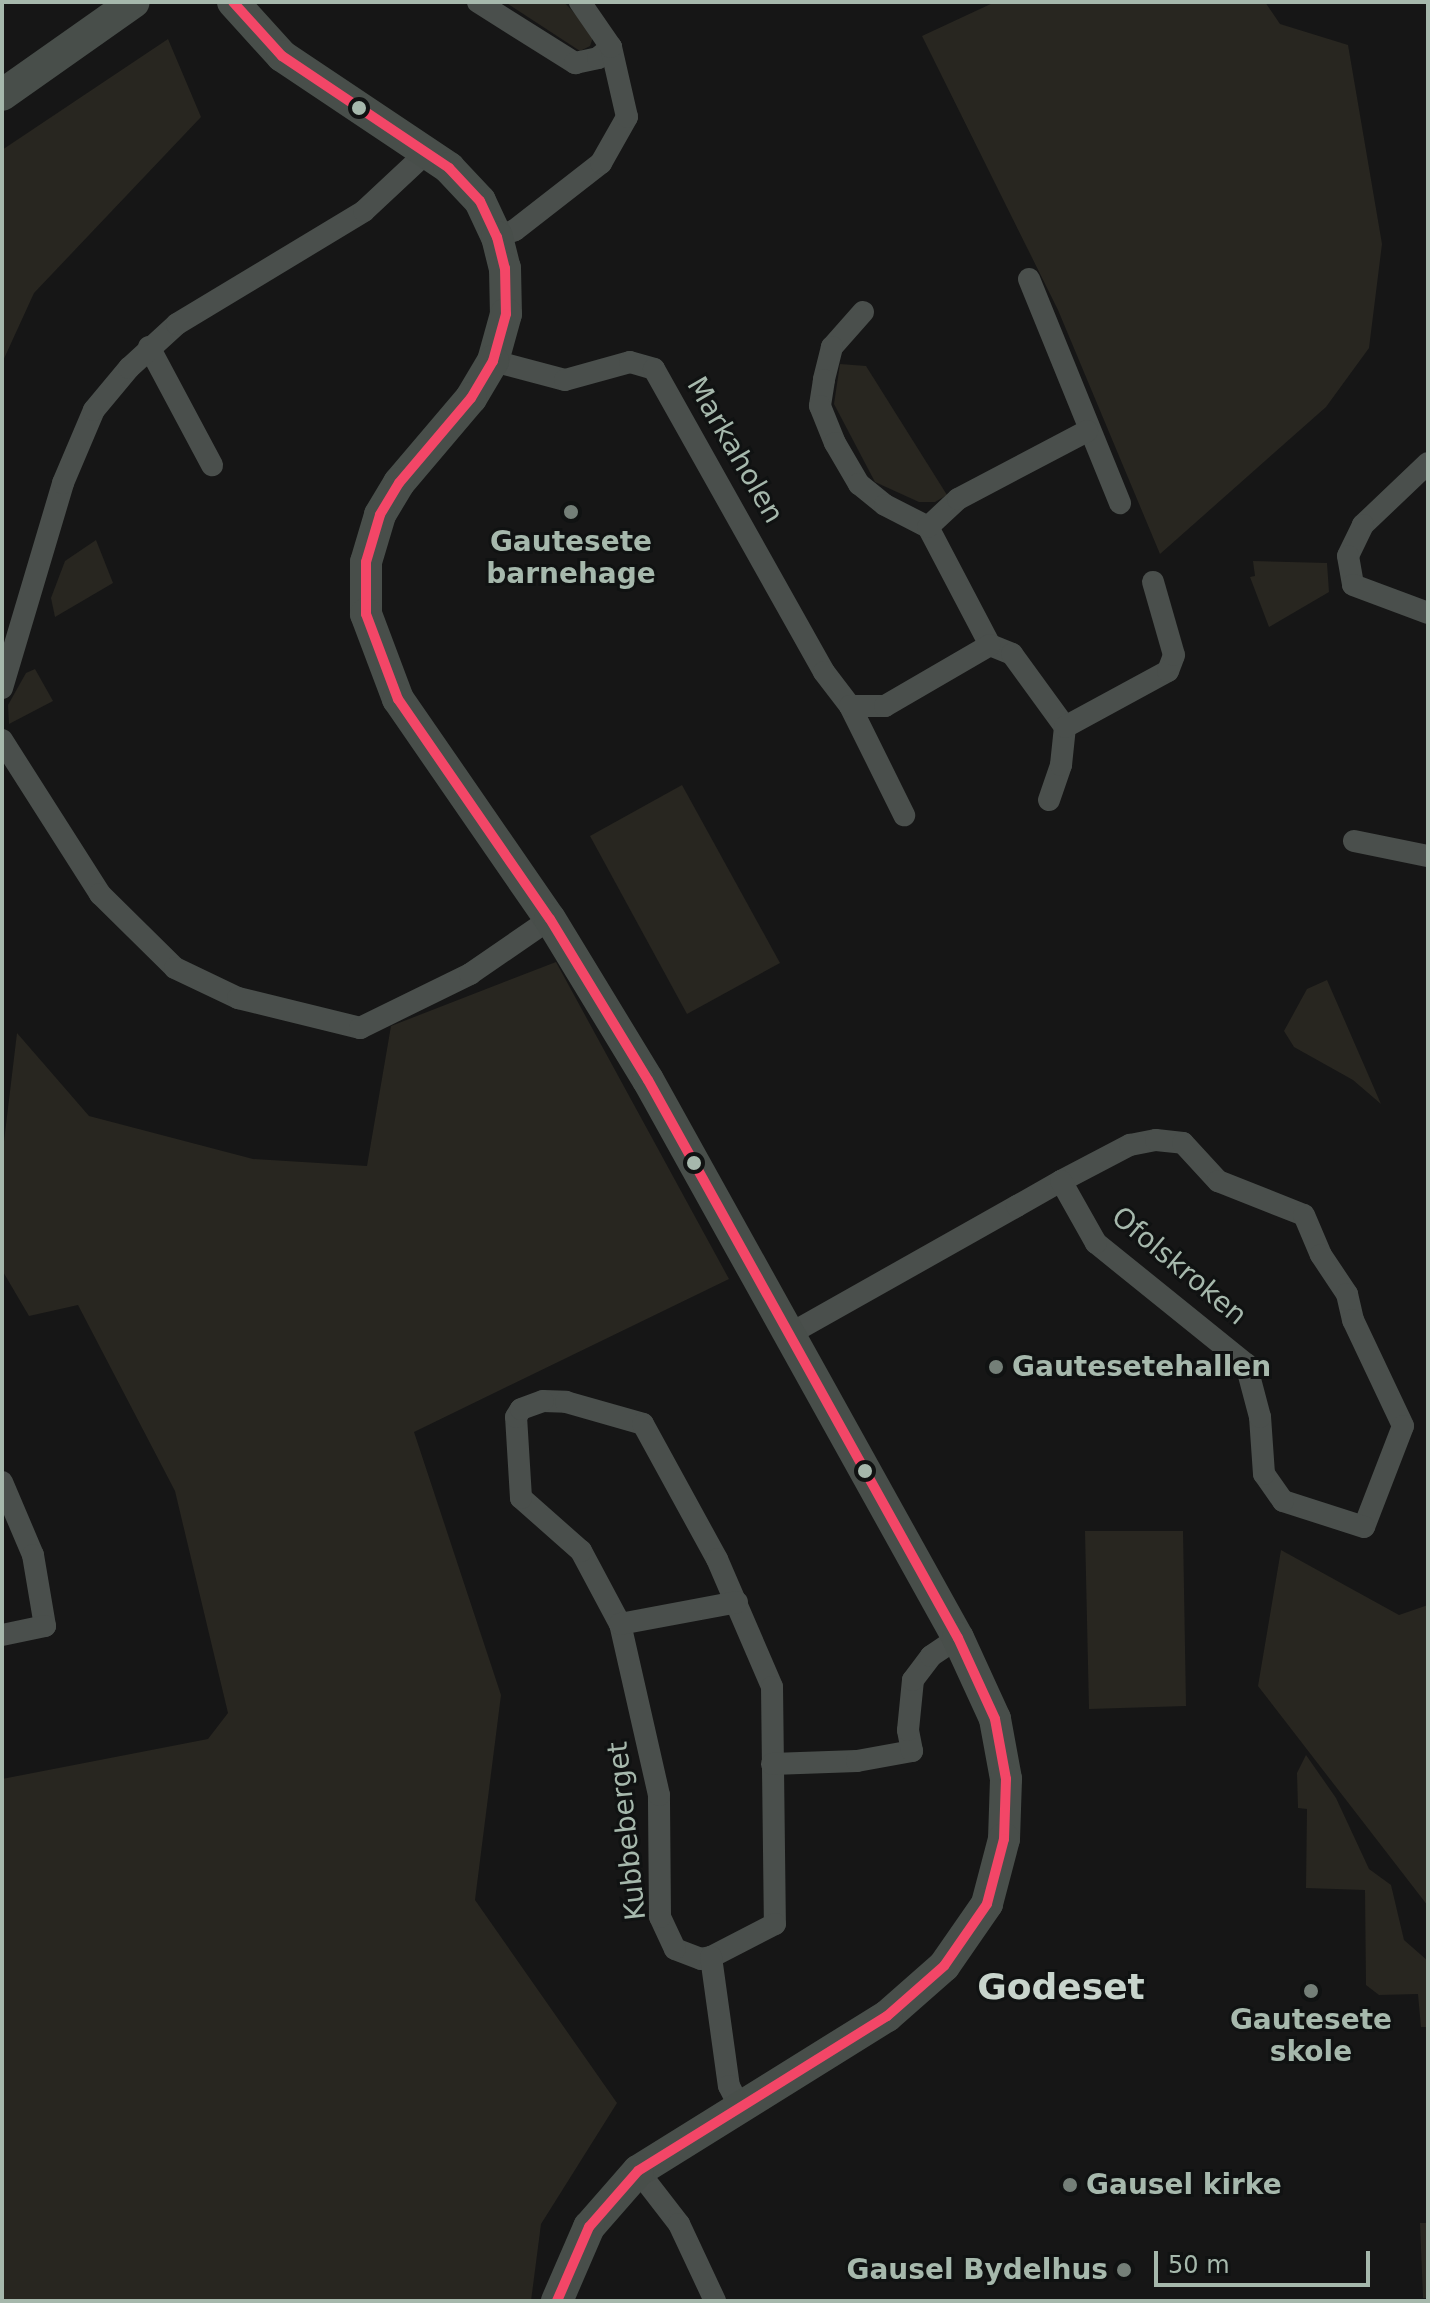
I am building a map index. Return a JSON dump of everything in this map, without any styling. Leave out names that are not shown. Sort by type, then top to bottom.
[{"type":"street","points":[[2,95],[134,2]]},
{"type":"street","points":[[233,2],[282,56],[449,168],[480,201],[497,237],[505,268],[506,314],[493,361],[471,398],[399,483],[380,515],[366,562],[366,614],[398,699],[550,919],[648,1080],[958,1638],[995,1719],[1006,1779],[1004,1839],[987,1904],[919,1993],[738,2104],[638,2171],[589,2227],[557,2301]]},
{"type":"street","points":[[478,2],[575,63],[598,58],[611,47]]},
{"type":"street","points":[[497,237],[515,230],[601,163],[627,117],[611,47],[580,2]]},
{"type":"street","points":[[2,688],[77,446],[94,410],[149,347],[206,302],[364,211],[426,153]]},
{"type":"street","points":[[1029,279],[1087,431],[1120,503]]},
{"type":"street","points":[[863,312],[832,347],[820,406],[859,484],[885,505],[928,527],[990,645],[1012,654],[1065,727],[1061,765],[1049,800]]},
{"type":"street","points":[[149,347],[212,465]]},
{"type":"street","name":"Markaholen","points":[[493,361],[565,380],[630,362],[654,369],[824,672],[850,706],[904,815]]},
{"type":"street","points":[[928,527],[958,499],[1087,431]]},
{"type":"street","points":[[1428,463],[1363,525],[1348,556],[1353,585],[1428,613]]},
{"type":"street","points":[[1065,727],[1168,671],[1174,655],[1153,582]]},
{"type":"street","points":[[850,706],[885,706],[990,645]]},
{"type":"street","points":[[2,740],[100,894],[175,968],[238,998],[360,1028],[470,974],[550,919]]},
{"type":"street","points":[[1354,841],[1428,856]]},
{"type":"street","name":"Ofolskroken","points":[[788,1335],[1061,1181],[1130,1145],[1170,1139],[1183,1143],[1218,1181],[1304,1215],[1321,1255],[1347,1294],[1353,1320],[1403,1426],[1364,1527],[1283,1501],[1264,1474],[1260,1417],[1246,1364],[1096,1243],[1061,1181]]},
{"type":"street","name":"Kubbeberget","points":[[566,1402],[643,1424],[737,1602],[772,1687],[775,1924],[711,1957],[701,1959],[675,1949],[660,1917],[659,1795],[620,1624],[581,1551],[521,1498],[516,1417],[530,1404],[566,1402]]},
{"type":"street","points":[[2,1482],[30,1545],[42,1586],[45,1626],[2,1635]]},
{"type":"street","points":[[620,1624],[737,1602]]},
{"type":"street","points":[[772,1764],[857,1761],[912,1751],[913,1680],[931,1656],[958,1638]]},
{"type":"street","points":[[711,1957],[729,2086],[738,2104]]},
{"type":"street","points":[[638,2171],[679,2224],[715,2301]]},
{"type":"shaded area","points":[[505,2],[564,2],[594,34],[590,46],[580,51]]},
{"type":"shaded area","points":[[995,2],[1265,2],[1280,24],[1348,45],[1382,244],[1369,348],[1326,407],[1160,554],[1058,310],[922,36]]},
{"type":"shaded area","points":[[168,39],[201,117],[34,293],[2,363],[2,150]]},
{"type":"shaded area","points":[[840,364],[866,366],[947,495],[935,502],[919,502],[875,482],[834,404]]},
{"type":"shaded area","points":[[96,540],[113,583],[55,617],[51,598],[65,561]]},
{"type":"shaded area","points":[[1253,561],[1327,563],[1329,592],[1269,627],[1250,577],[1255,576]]},
{"type":"shaded area","points":[[35,669],[53,701],[9,724],[8,705],[26,673]]},
{"type":"shaded area","points":[[682,785],[780,963],[687,1014],[590,836]]},
{"type":"shaded area","points":[[556,962],[729,1279],[414,1432],[501,1695],[475,1900],[617,2103],[541,2224],[531,2301],[2,2301],[2,1779],[208,1739],[228,1713],[175,1491],[78,1305],[29,1316],[2,1270],[2,1158],[17,1033],[89,1116],[253,1159],[367,1166],[391,1026]]},
{"type":"shaded area","points":[[1327,980],[1381,1104],[1353,1080],[1294,1047],[1284,1031],[1307,989]]},
{"type":"shaded area","points":[[1085,1531],[1183,1531],[1186,1706],[1089,1709]]},
{"type":"shaded area","points":[[1281,1550],[1399,1615],[1428,1605],[1428,1906],[1258,1686]]},
{"type":"shaded area","points":[[1306,1755],[1336,1798],[1369,1869],[1391,1885],[1404,1940],[1428,1961],[1428,2027],[1421,2027],[1418,1994],[1379,1995],[1366,1985],[1365,1890],[1306,1888],[1307,1809],[1298,1808],[1297,1773]]},
{"type":"shaded area","points":[[1428,2129],[1428,2298],[1423,2298],[1420,2223],[1426,2223]]},
{"type":"transit line","points":[[233,2],[282,56],[449,168],[480,201],[497,237],[505,268],[506,314],[493,361],[471,398],[399,483],[380,515],[366,562],[366,614],[398,699],[550,919],[648,1080],[958,1638],[995,1719],[1006,1779],[1004,1839],[987,1904],[944,1966],[887,2016],[638,2171],[589,2227],[557,2301]]},
{"type":"place","name":"Gautesete barnehage","points":[[571,512]]},
{"type":"place","name":"Gautesetehallen","points":[[996,1367]]},
{"type":"place","name":"Gautesete skole","points":[[1311,1991]]},
{"type":"place","name":"Gausel kirke","points":[[1070,2185]]},
{"type":"place","name":"Gausel Bydelhus","points":[[1124,2270]]},
{"type":"district","name":"Godeset","points":[[1061,1987]]}]
